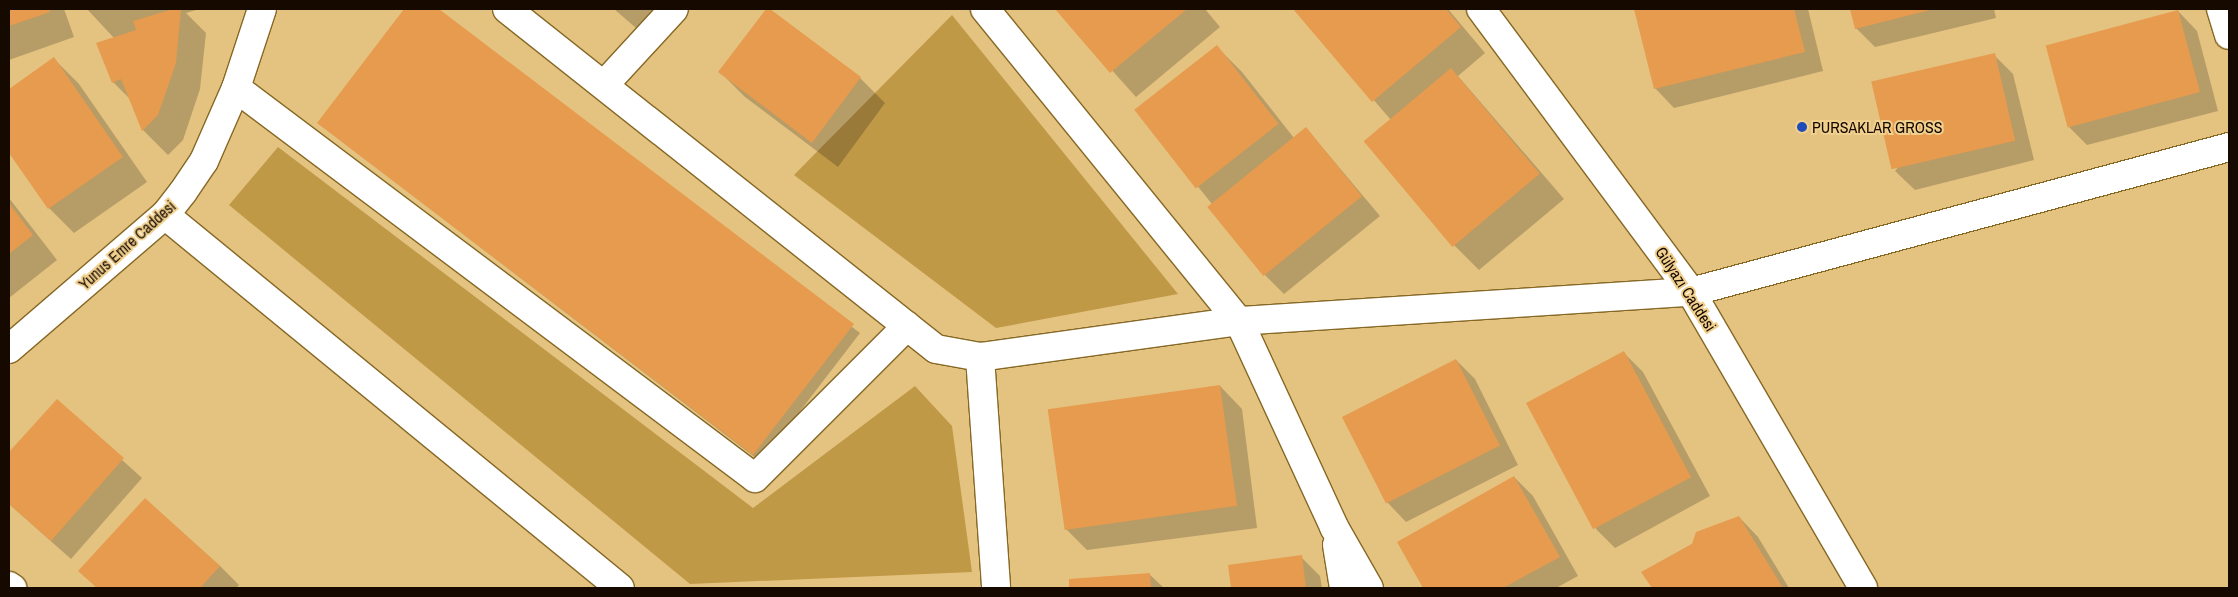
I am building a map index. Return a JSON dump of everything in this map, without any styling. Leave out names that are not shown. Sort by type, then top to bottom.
[{"type":"street","name":"Yunus Emre Caddesi","points":[[9,349],[165,215],[204,161],[236,88],[262,9]]},
{"type":"street","points":[[507,9],[936,349],[980,357],[1239,321],[1691,292],[2229,147]]},
{"type":"street","points":[[604,85],[674,9]]},
{"type":"street","points":[[986,9],[1239,321],[1334,527],[1369,588]]},
{"type":"street","name":"Gülyazı Caddesi","points":[[1480,9],[1691,292],[1863,588]]},
{"type":"street","points":[[2220,9],[2229,35]]},
{"type":"street","points":[[236,88],[755,478],[906,326]]},
{"type":"street","points":[[165,215],[620,588]]},
{"type":"street","points":[[980,357],[996,588]]},
{"type":"street","points":[[1334,527],[1344,588]]},
{"type":"shaded area","points":[[952,15],[1178,294],[996,328],[794,175]]},
{"type":"shaded area","points":[[278,147],[753,508],[915,386],[952,426],[972,572],[690,584],[229,205]]},
{"type":"building","points":[[9,9],[49,9],[50,12],[9,26]]},
{"type":"building","points":[[173,9],[181,9],[176,63],[158,115],[142,131],[121,79],[112,83],[96,43],[136,30],[133,21]]},
{"type":"building","points":[[404,9],[439,9],[854,324],[753,455],[317,123]]},
{"type":"building","points":[[766,9],[770,9],[861,77],[812,143],[718,72]]},
{"type":"building","points":[[1055,9],[1187,9],[1110,73]]},
{"type":"building","points":[[1293,9],[1446,9],[1461,27],[1372,102]]},
{"type":"building","points":[[1634,9],[1794,9],[1805,52],[1654,89]]},
{"type":"building","points":[[1850,9],[1934,9],[1855,29]]},
{"type":"building","points":[[2178,10],[2200,92],[2068,128],[2046,45]]},
{"type":"building","points":[[1217,45],[1279,124],[1196,188],[1134,110]]},
{"type":"building","points":[[1995,53],[2015,141],[1892,169],[1871,82]]},
{"type":"building","points":[[54,57],[123,157],[48,209],[9,153],[9,89]]},
{"type":"building","points":[[1451,68],[1540,174],[1452,247],[1364,141]]},
{"type":"building","points":[[1306,127],[1362,196],[1263,276],[1207,207]]},
{"type":"building","points":[[9,203],[33,235],[9,254]]},
{"type":"building","points":[[1624,351],[1691,477],[1593,529],[1526,403]]},
{"type":"building","points":[[1456,359],[1500,445],[1386,504],[1342,417]]},
{"type":"building","points":[[1220,385],[1237,506],[1065,530],[1048,409]]},
{"type":"building","points":[[57,399],[124,458],[51,541],[9,504],[9,452]]},
{"type":"building","points":[[1514,476],[1560,557],[1503,588],[1423,588],[1397,542]]},
{"type":"building","points":[[145,498],[220,566],[200,588],[97,588],[78,571]]},
{"type":"building","points":[[1739,516],[1783,588],[1652,588],[1641,572],[1692,544],[1696,532]]},
{"type":"building","points":[[1302,555],[1306,588],[1231,588],[1228,565]]},
{"type":"building","points":[[1150,573],[1151,588],[1069,588],[1069,579]]},
{"type":"place","name":"PURSAKLAR GROSS","points":[[1802,127]]}]
